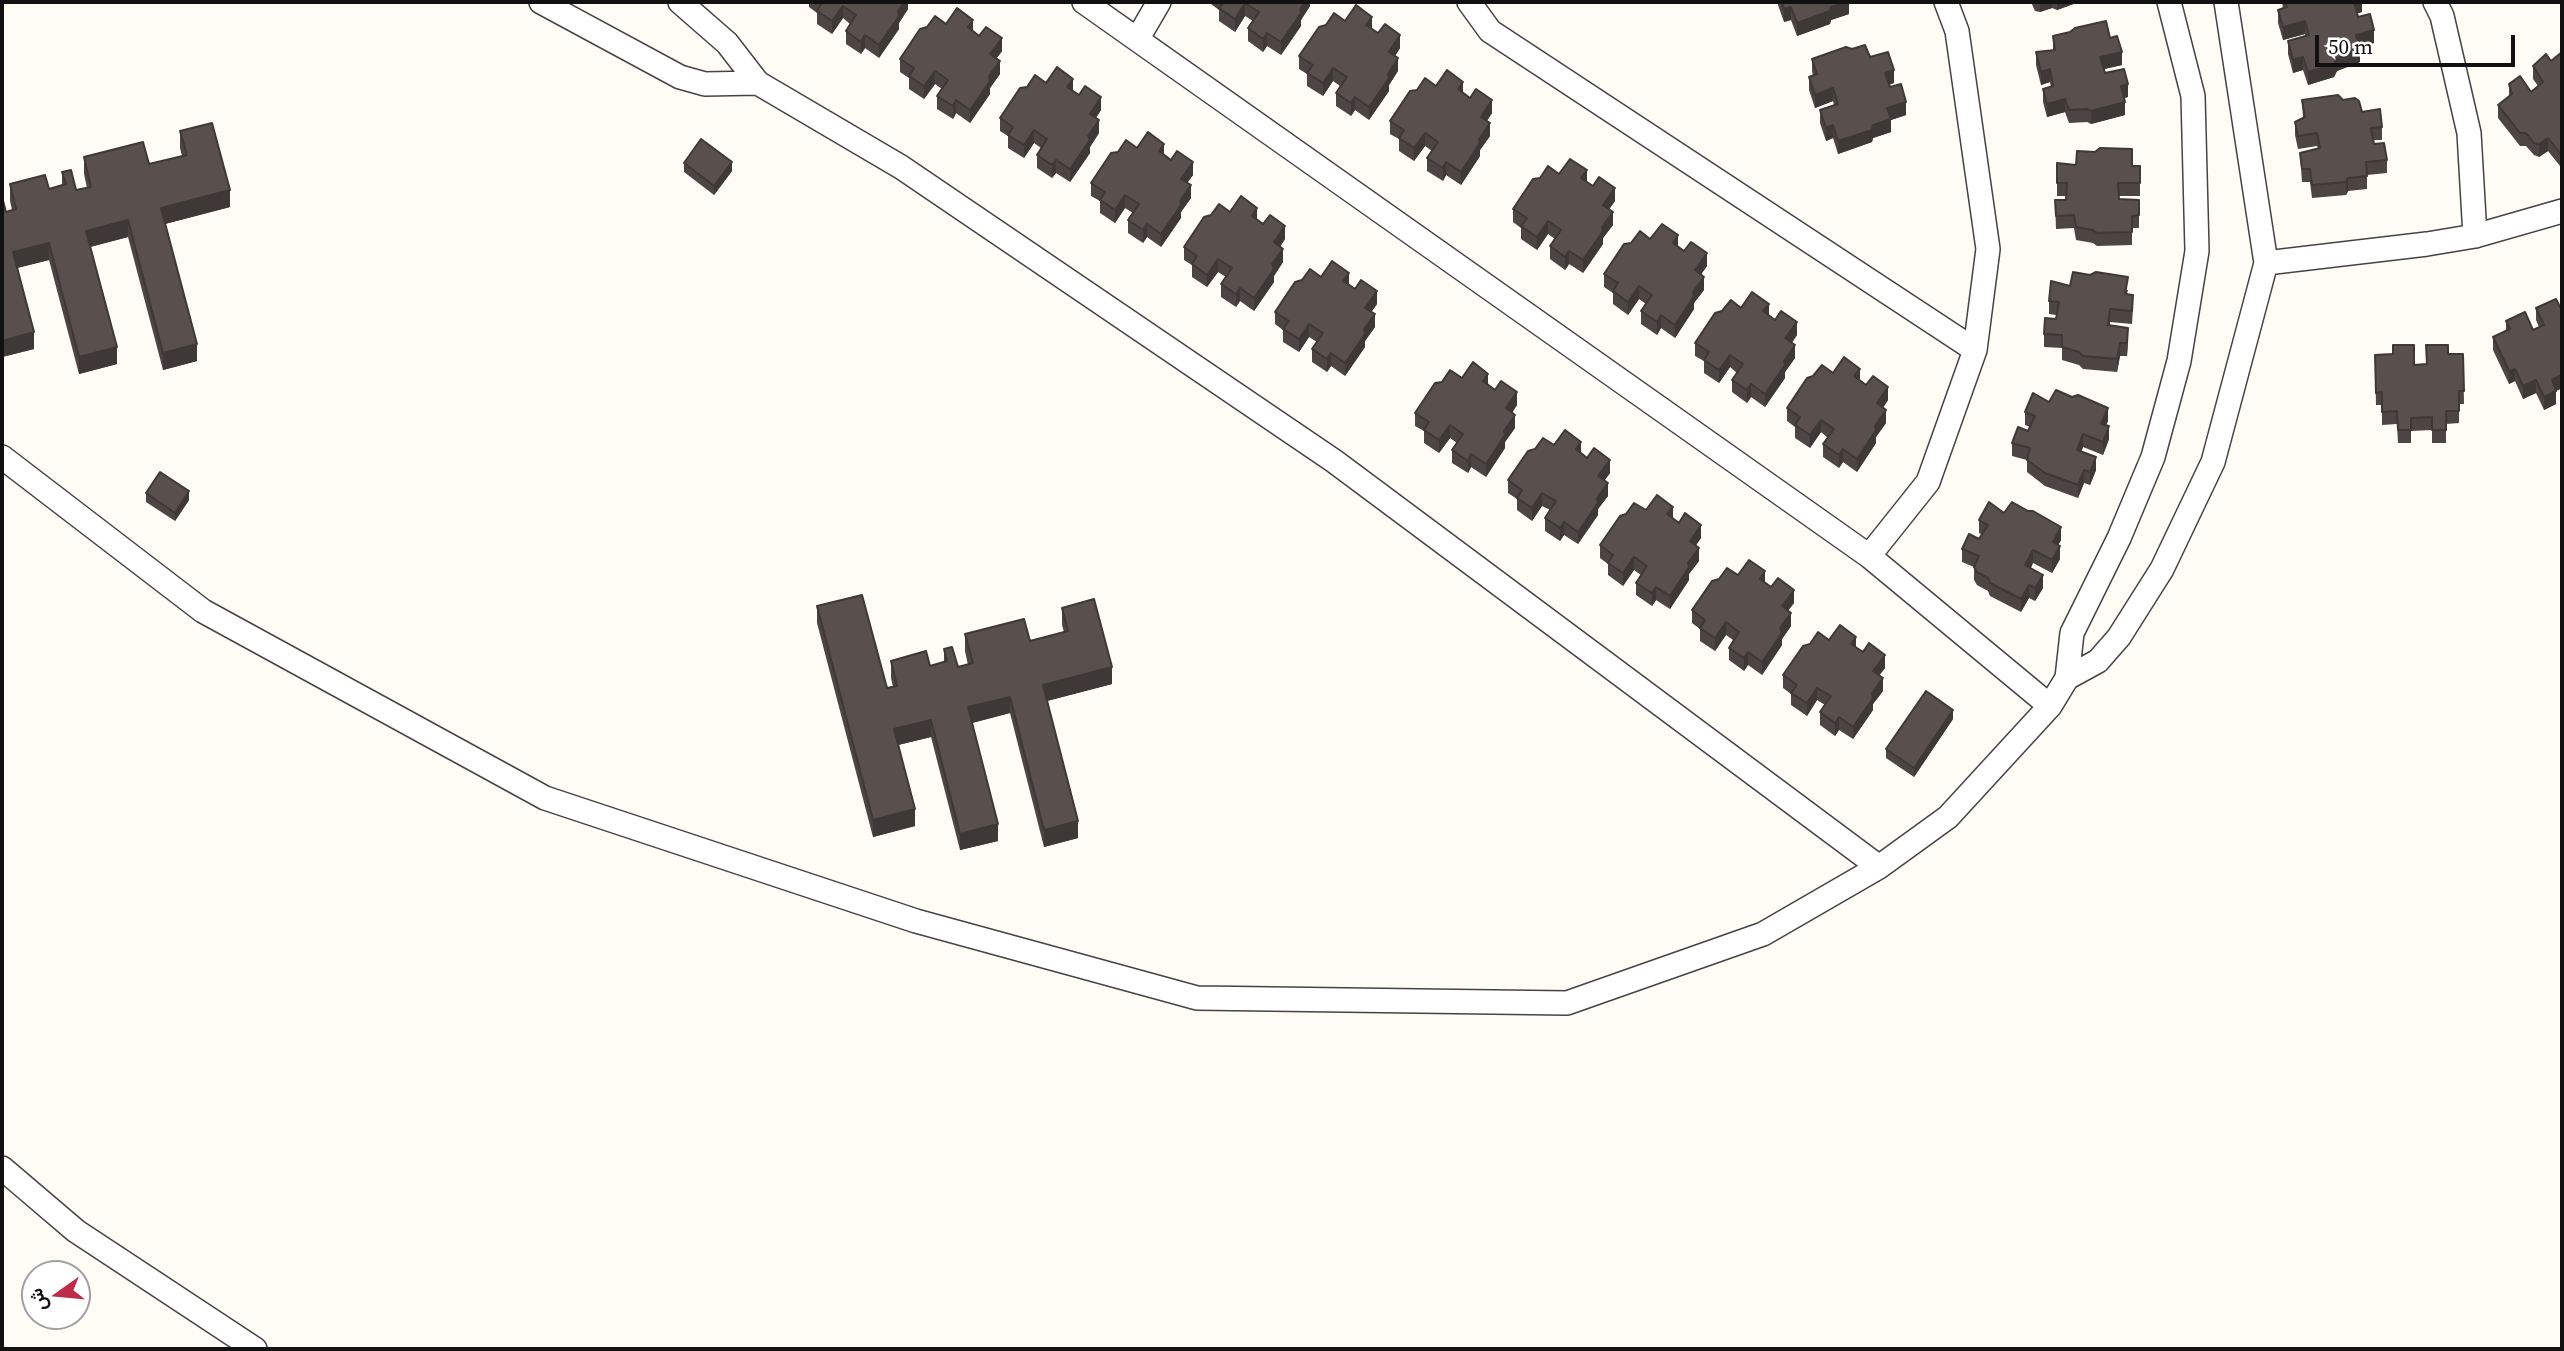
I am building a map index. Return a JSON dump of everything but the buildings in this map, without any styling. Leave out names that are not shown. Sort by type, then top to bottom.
[{"type":"street","points":[[541,2],[680,77],[705,84],[758,83]]},
{"type":"street","points":[[680,2],[727,43],[758,83],[901,167],[1334,461],[1879,867]]},
{"type":"street","points":[[1084,2],[1869,556],[2050,706]]},
{"type":"street","points":[[1138,38],[1159,2]]},
{"type":"street","points":[[1469,2],[1490,31],[1975,350]]},
{"type":"street","points":[[1869,556],[1928,482],[1975,350],[1988,248],[1957,31],[1946,2]]},
{"type":"street","points":[[2,457],[202,611],[545,798],[916,921],[1197,999],[1567,1003],[1763,934],[1879,867],[1948,817],[2050,706],[2067,678],[2072,634],[2119,538],[2153,457],[2179,361],[2197,251],[2193,96],[2169,2]]},
{"type":"street","points":[[2067,678],[2098,661],[2119,637],[2162,569],[2208,474],[2266,263],[2226,2]]},
{"type":"street","points":[[2435,2],[2442,16],[2469,133],[2475,236]]},
{"type":"street","points":[[2266,263],[2475,236],[2562,211]]},
{"type":"street","points":[[2,1168],[76,1231],[255,1349]]}]
